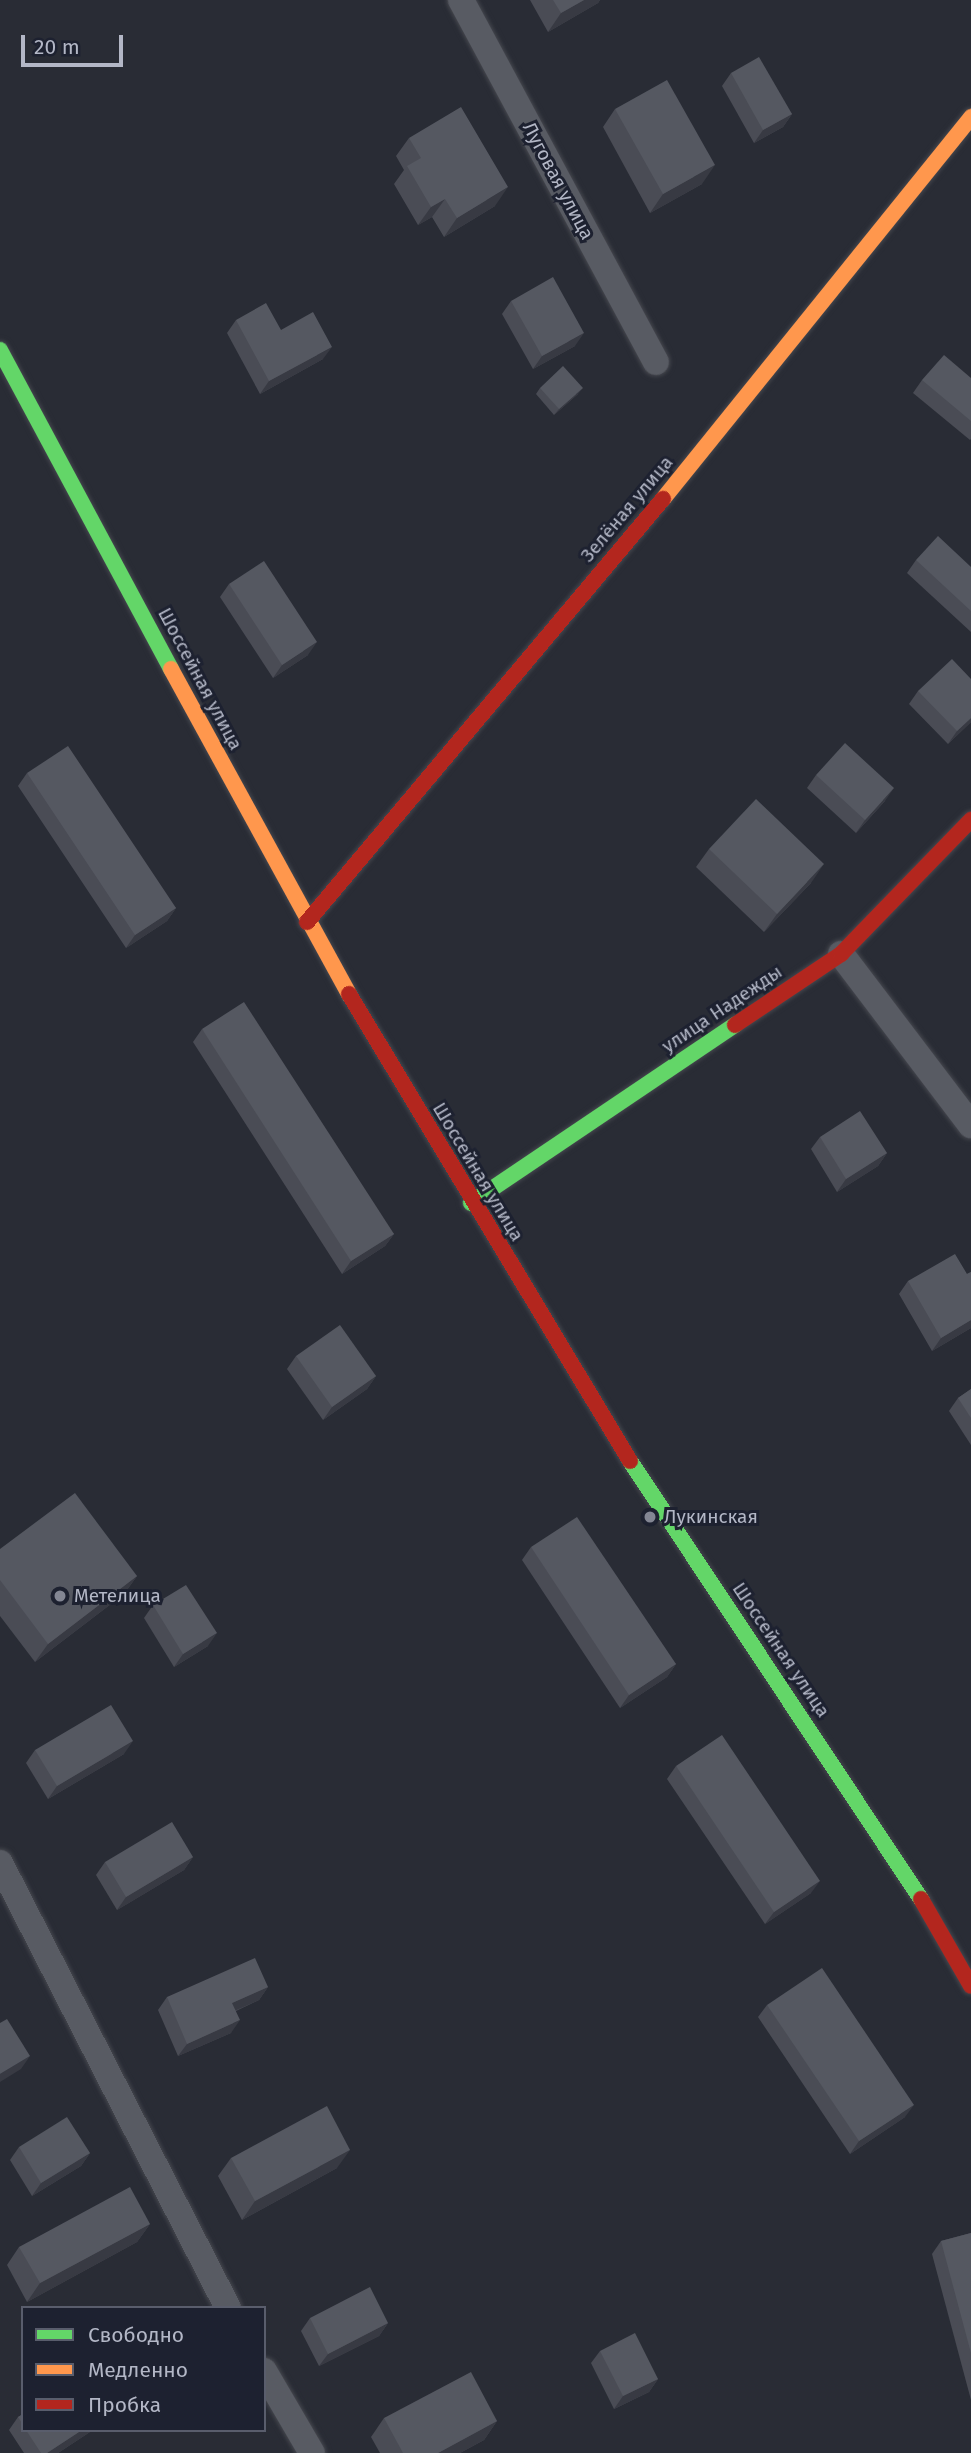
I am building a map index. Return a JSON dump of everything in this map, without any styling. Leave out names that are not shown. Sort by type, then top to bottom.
[{"type":"main road","name":"Зелёная улица","points":[[307,922],[686,471],[971,117]]},
{"type":"main road","name":"Шоссейная улица","points":[[0,350],[307,922],[471,1203],[599,1415],[919,1896],[971,1986]]},
{"type":"main road","name":"улица Надежды","points":[[471,1203],[841,954],[971,820]]},
{"type":"street","name":"Луговая улица","points":[[461,0],[656,362]]},
{"type":"street","points":[[841,954],[971,1125]]},
{"type":"street","points":[[0,1863],[227,2306]]},
{"type":"street","points":[[266,2374],[312,2453]]},
{"type":"building","points":[[553,0],[584,0],[561,13]]},
{"type":"building","points":[[759,57],[792,114],[763,130],[731,73]]},
{"type":"building","points":[[667,80],[715,165],[663,194],[615,109]]},
{"type":"building","points":[[461,107],[508,187],[457,218],[445,199],[431,207],[407,166],[421,158],[409,138]]},
{"type":"building","points":[[553,277],[584,333],[542,356],[511,301]]},
{"type":"building","points":[[266,303],[281,330],[313,312],[332,347],[269,381],[236,320]]},
{"type":"building","points":[[944,355],[971,378],[971,421],[922,380]]},
{"type":"building","points":[[563,366],[583,388],[559,409],[540,388]]},
{"type":"building","points":[[938,536],[971,567],[971,611],[916,560]]},
{"type":"building","points":[[264,561],[317,642],[282,665],[229,584]]},
{"type":"building","points":[[952,659],[971,679],[971,718],[957,731],[918,691]]},
{"type":"building","points":[[845,743],[894,788],[865,820],[816,775]]},
{"type":"building","points":[[68,746],[176,908],[135,935],[27,773]]},
{"type":"building","points":[[756,799],[824,864],[777,914],[709,849]]},
{"type":"building","points":[[244,1002],[394,1234],[351,1261],[202,1029]]},
{"type":"building","points":[[860,1111],[887,1153],[846,1179],[820,1137]]},
{"type":"building","points":[[955,1254],[967,1274],[971,1272],[971,1320],[941,1338],[908,1281]]},
{"type":"building","points":[[340,1325],[376,1376],[332,1407],[296,1356]]},
{"type":"building","points":[[971,1389],[971,1418],[958,1398]]},
{"type":"building","points":[[75,1493],[137,1576],[48,1644],[0,1580],[0,1549]]},
{"type":"building","points":[[577,1517],[676,1664],[629,1695],[531,1547]]},
{"type":"building","points":[[186,1585],[217,1633],[183,1654],[153,1605]]},
{"type":"building","points":[[111,1705],[133,1741],[57,1786],[35,1750]]},
{"type":"building","points":[[722,1735],[820,1881],[774,1912],[676,1766]]},
{"type":"building","points":[[172,1822],[193,1857],[126,1897],[105,1862]]},
{"type":"building","points":[[255,1958],[268,1987],[232,2003],[240,2020],[187,2044],[167,1997]]},
{"type":"building","points":[[822,1968],[914,2105],[859,2141],[767,2005]]},
{"type":"building","points":[[7,2019],[30,2056],[0,2074],[0,2023]]},
{"type":"building","points":[[327,2106],[350,2150],[255,2201],[231,2158]]},
{"type":"building","points":[[67,2117],[90,2153],[41,2183],[19,2147]]},
{"type":"building","points":[[130,2187],[150,2224],[40,2283],[19,2247]]},
{"type":"building","points":[[971,2233],[971,2353],[941,2241]]},
{"type":"building","points":[[370,2287],[388,2323],[328,2354],[310,2318]]},
{"type":"building","points":[[635,2333],[658,2379],[623,2396],[600,2351]]},
{"type":"building","points":[[471,2372],[497,2421],[438,2453],[403,2453],[384,2418]]},
{"type":"building","points":[[27,2432],[79,2432],[47,2453],[41,2453]]},
{"type":"traffic: fast","points":[[0,350],[171,669]]},
{"type":"traffic: fast","points":[[471,1203],[735,1025]]},
{"type":"traffic: fast","points":[[630,1461],[921,1899]]},
{"type":"traffic: slow","points":[[663,499],[971,117]]},
{"type":"traffic: slow","points":[[171,669],[349,994]]},
{"type":"traffic: jam","points":[[307,922],[663,499]]},
{"type":"traffic: jam","points":[[735,1025],[841,954],[971,820]]},
{"type":"traffic: jam","points":[[349,994],[630,1461]]},
{"type":"traffic: jam","points":[[921,1899],[971,1986]]},
{"type":"place","name":"Лукинская","points":[[650,1517]]},
{"type":"place","name":"Метелица","points":[[60,1596]]}]
